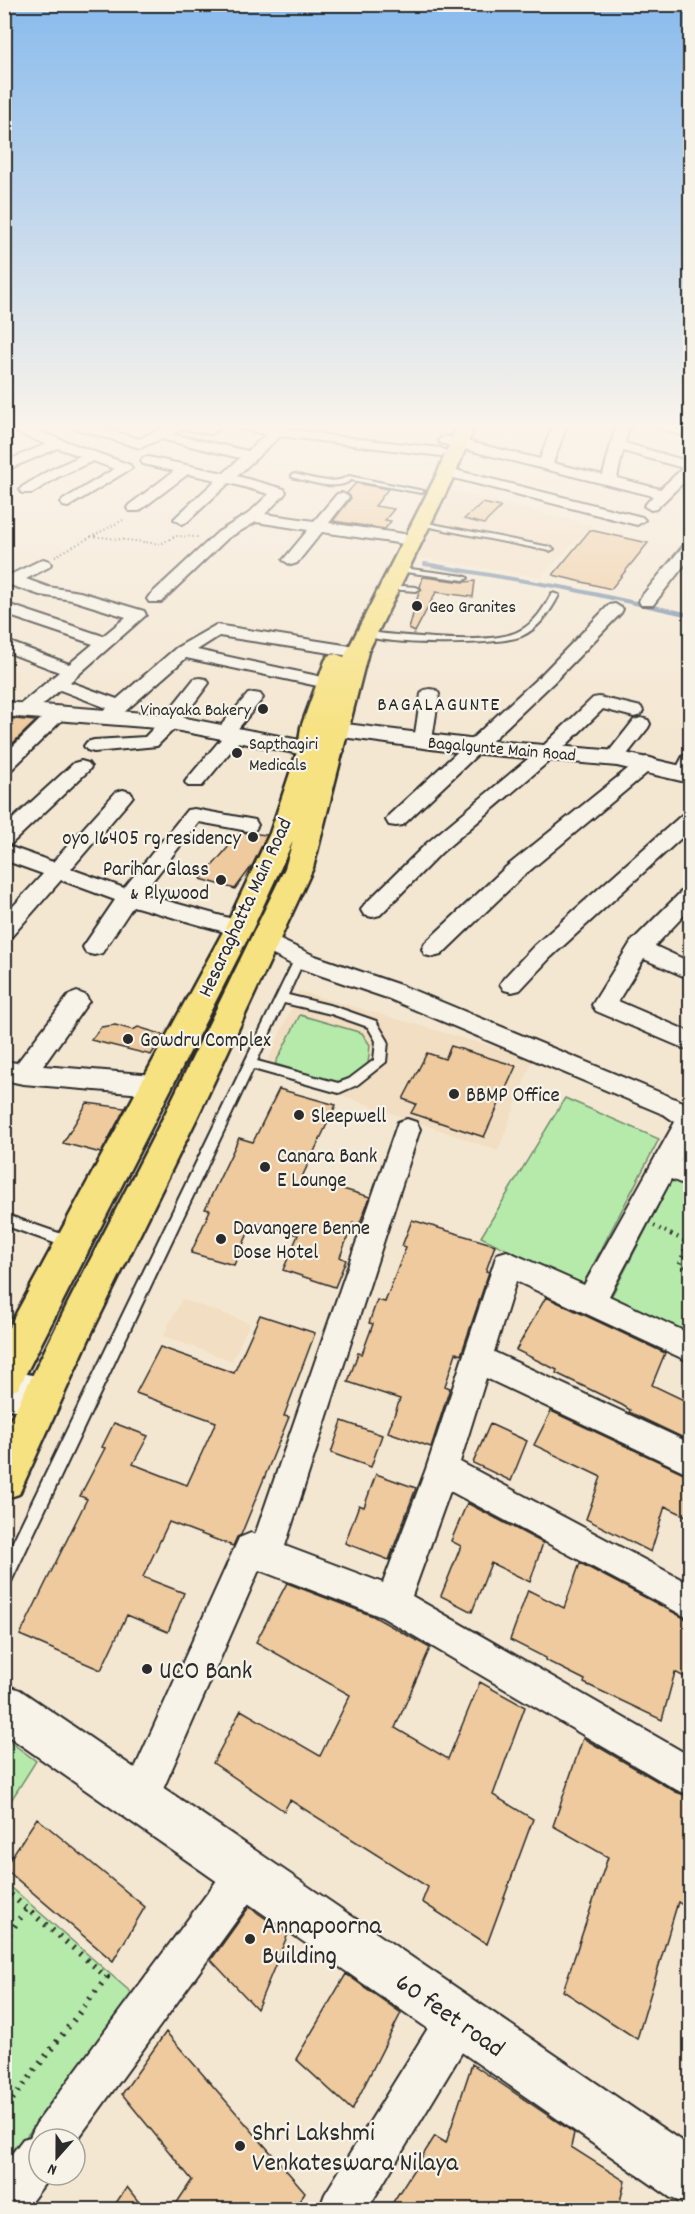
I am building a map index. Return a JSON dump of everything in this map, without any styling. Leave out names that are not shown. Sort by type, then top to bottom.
[{"type":"main road","name":"Hesaraghatta Main Road","points":[[323,739],[327,683],[355,645],[393,578],[411,528]]},
{"type":"main road","name":"Hesaraghatta Main Road","points":[[4,1376],[155,1086],[251,934],[283,833],[323,739],[355,645],[413,528]]},
{"type":"main road","points":[[4,1479],[80,1317],[182,1114],[251,934]]},
{"type":"main road","points":[[4,1389],[43,1395]]},
{"type":"street","points":[[155,599],[218,540],[236,528]]},
{"type":"street","points":[[291,560],[316,528]]},
{"type":"street","points":[[335,528],[410,534]]},
{"type":"street","points":[[625,535],[630,528]]},
{"type":"street","points":[[647,601],[690,548]]},
{"type":"street","points":[[9,578],[43,564]]},
{"type":"street","points":[[9,578],[46,592],[74,595],[138,615],[57,683],[14,710]]},
{"type":"street","points":[[4,608],[106,643]]},
{"type":"street","points":[[396,820],[548,678],[615,609]]},
{"type":"street","points":[[57,683],[112,712],[182,652],[216,630],[355,645]]},
{"type":"street","points":[[4,645],[72,671]]},
{"type":"street","points":[[182,652],[327,683]]},
{"type":"street","points":[[94,746],[150,742],[170,723],[200,683]]},
{"type":"street","points":[[423,740],[430,694]]},
{"type":"street","points":[[195,782],[254,698]]},
{"type":"street","points":[[372,910],[434,848],[548,752],[599,702],[637,717],[614,758]]},
{"type":"street","name":"Bagalgunte Main Road","points":[[14,710],[57,714],[112,712],[228,735],[423,740],[614,758],[688,770]]},
{"type":"street","points":[[4,766],[57,714]]},
{"type":"street","points":[[432,949],[514,872],[647,763]]},
{"type":"street","points":[[4,839],[81,767]]},
{"type":"street","points":[[4,931],[123,796]]},
{"type":"street","points":[[94,946],[128,897],[194,815],[248,825]]},
{"type":"street","points":[[512,984],[542,952],[690,819]]},
{"type":"street","points":[[4,852],[128,897],[251,934],[300,958],[396,992],[674,1108],[690,1119],[591,1302]]},
{"type":"street","points":[[688,1041],[604,1005],[639,948],[690,896]]},
{"type":"street","points":[[639,948],[690,971]]},
{"type":"street","points":[[14,1072],[77,1001]]},
{"type":"street","points":[[14,1072],[155,1086]]},
{"type":"street","points":[[265,1555],[407,1129]]},
{"type":"street","points":[[665,1164],[690,1176]]},
{"type":"street","points":[[392,1604],[442,1469],[507,1263],[690,1348]]},
{"type":"street","points":[[477,1359],[690,1459]]},
{"type":"street","points":[[442,1469],[690,1602]]},
{"type":"street","points":[[140,1799],[251,1550],[392,1604],[690,1777]]},
{"type":"street","name":"60 feet road","points":[[4,1706],[690,2179]]},
{"type":"street","points":[[60,2127],[246,1874]]},
{"type":"street","points":[[351,2205],[458,2019]]},
{"type":"street","points":[[4,2202],[27,2171]]},
{"type":"lane","points":[[410,534],[550,549]]},
{"type":"lane","points":[[393,578],[464,578]]},
{"type":"lane","points":[[393,578],[416,589]]},
{"type":"lane","points":[[355,645],[449,639],[506,639],[519,635],[534,624],[549,607],[555,595]]},
{"type":"lane","points":[[4,1578],[300,958]]},
{"type":"lane","points":[[250,1064],[339,1088],[353,1082],[380,1062],[382,1041],[372,1024],[333,1010],[280,998]]},
{"type":"lane","points":[[4,1219],[73,1244]]},
{"type":"path","points":[[43,564],[106,528]]},
{"type":"path","points":[[91,536],[161,544],[175,536],[218,540]]},
{"type":"path","points":[[636,1217],[687,1242],[680,1264],[690,1270]]},
{"type":"path","points":[[4,1889],[108,1977],[4,2110]]},
{"type":"path","points":[[4,1941],[27,1908]]},
{"type":"shaded area","points":[[432,528],[590,528],[540,577],[419,557]]},
{"type":"shaded area","points":[[299,991],[533,1058],[498,1151],[327,1090],[263,1072]]},
{"type":"shaded area","points":[[182,1299],[250,1323],[232,1361],[163,1336]]},
{"type":"green space","points":[[300,1015],[362,1033],[370,1045],[368,1064],[353,1077],[337,1083],[275,1064]]},
{"type":"green space","points":[[565,1098],[659,1139],[582,1286],[481,1237]]},
{"type":"green space","points":[[672,1179],[690,1187],[690,1343],[607,1305]]},
{"type":"green space","points":[[5,1738],[36,1761],[5,1810]]},
{"type":"green space","points":[[5,1882],[133,1994],[33,2127],[27,2127],[27,2136],[5,2165]]},
{"type":"building","points":[[590,530],[648,543],[611,589],[553,575]]},
{"type":"building","points":[[423,577],[464,582],[475,581],[473,597],[436,592],[415,632],[409,629],[419,592],[422,590],[420,587]]},
{"type":"building","points":[[4,718],[36,721],[11,745],[4,743]]},
{"type":"building","points":[[241,832],[267,835],[252,866],[235,889],[201,879]]},
{"type":"building","name":"Gowdru Complex","points":[[115,1025],[133,1030],[138,1027],[164,1035],[151,1055],[91,1040],[101,1027]]},
{"type":"building","name":"BBMP Office","points":[[451,1046],[516,1066],[484,1137],[411,1113],[416,1104],[403,1099],[427,1053],[445,1059]]},
{"type":"building","points":[[279,1089],[336,1105],[302,1177],[370,1197],[359,1225],[353,1223],[340,1257],[346,1260],[335,1287],[283,1270],[298,1235],[253,1222],[234,1265],[191,1253],[210,1210],[205,1209],[239,1138],[253,1142]]},
{"type":"building","points":[[87,1103],[125,1108],[101,1153],[63,1143]]},
{"type":"building","points":[[412,1220],[495,1245],[486,1271],[489,1272],[461,1355],[456,1353],[445,1386],[450,1388],[431,1447],[388,1432],[400,1399],[348,1382],[358,1353],[362,1354],[373,1324],[369,1323],[377,1300],[385,1302],[406,1247],[402,1246]]},
{"type":"building","points":[[546,1297],[665,1353],[652,1385],[690,1403],[690,1441],[629,1412],[630,1410],[622,1405],[556,1373],[557,1370],[516,1350]]},
{"type":"building","points":[[260,1315],[315,1333],[284,1416],[289,1417],[241,1535],[237,1537],[233,1546],[169,1522],[143,1577],[184,1593],[168,1632],[127,1615],[101,1670],[20,1635],[87,1499],[80,1496],[105,1448],[102,1447],[114,1423],[148,1436],[133,1464],[187,1485],[216,1422],[136,1393],[160,1347],[234,1373]]},
{"type":"building","points":[[551,1411],[690,1476],[690,1518],[665,1506],[651,1552],[586,1519],[601,1477],[534,1445]]},
{"type":"building","points":[[342,1421],[382,1435],[371,1467],[331,1453]]},
{"type":"building","points":[[490,1424],[527,1441],[511,1481],[473,1463]]},
{"type":"building","points":[[376,1474],[416,1488],[389,1560],[345,1543],[359,1505],[364,1507]]},
{"type":"building","points":[[467,1503],[543,1543],[530,1582],[491,1563],[472,1612],[441,1596],[461,1546],[451,1541]]},
{"type":"building","points":[[580,1563],[690,1621],[690,1680],[675,1672],[662,1720],[584,1683],[585,1680],[510,1640],[528,1590],[564,1608]]},
{"type":"building","points":[[287,1583],[373,1616],[430,1648],[395,1728],[448,1759],[480,1682],[525,1707],[493,1795],[533,1819],[487,1944],[422,1902],[428,1887],[290,1800],[284,1811],[213,1763],[241,1710],[320,1756],[350,1695],[256,1642]]},
{"type":"building","points":[[583,1738],[676,1792],[690,1797],[690,1910],[678,1902],[637,2039],[563,1991],[608,1857],[553,1826]]},
{"type":"building","points":[[37,1818],[145,1907],[113,1961],[4,1868]]},
{"type":"building","name":"Annapoorna Building","points":[[249,1907],[288,1934],[257,2009],[211,1960]]},
{"type":"building","points":[[346,1974],[401,2013],[352,2110],[296,2059]]},
{"type":"building","points":[[166,2032],[305,2192],[294,2210],[172,2210],[192,2180],[122,2094]]},
{"type":"building","points":[[472,2064],[574,2133],[571,2147],[625,2181],[618,2210],[388,2210],[435,2136],[446,2143]]},
{"type":"building","points":[[127,2187],[145,2210],[111,2210]]},
{"type":"waterway","points":[[425,564],[566,588],[690,615]]},
{"type":"place","name":"Geo Granites","points":[[417,606]]},
{"type":"place","name":"Vinayaka Bakery","points":[[263,709]]},
{"type":"place","name":"Sapthagiri Medicals","points":[[237,753]]},
{"type":"place","name":"oyo 16405 rg residency","points":[[253,837]]},
{"type":"place","name":"Parihar Glass & Plywood","points":[[221,880]]},
{"type":"place","name":"Gowdru Complex","points":[[128,1039]]},
{"type":"place","name":"BBMP Office","points":[[454,1094]]},
{"type":"place","name":"Sleepwell","points":[[299,1115]]},
{"type":"place","name":"Canara Bank E Lounge","points":[[265,1167]]},
{"type":"place","name":"Davangere Benne Dose Hotel","points":[[221,1239]]},
{"type":"place","name":"UCO Bank","points":[[147,1669]]},
{"type":"place","name":"Annapoorna Building","points":[[250,1939]]},
{"type":"place","name":"Shri Lakshmi Venkateswara Nilaya","points":[[240,2146]]},
{"type":"district","name":"BAGALAGUNTE","points":[[439,703]]}]
